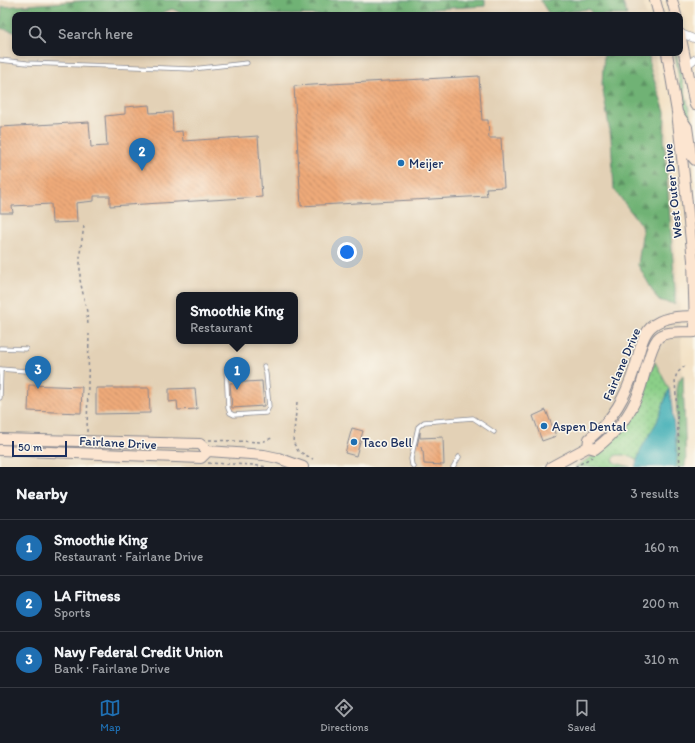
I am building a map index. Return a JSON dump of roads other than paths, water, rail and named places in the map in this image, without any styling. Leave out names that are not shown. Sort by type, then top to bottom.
[{"type":"street","points":[[655,0],[658,12]]},
{"type":"street","points":[[672,0],[675,12]]},
{"type":"street","points":[[683,35],[695,39]]},
{"type":"street","points":[[683,50],[695,105]]},
{"type":"street","name":"West Outer Drive","points":[[668,56],[690,191],[695,327]]},
{"type":"street","points":[[686,66],[695,59]]},
{"type":"street","points":[[677,112],[687,127],[691,155],[695,160]]},
{"type":"street","name":"Fairlane Drive","points":[[588,447],[589,439],[600,431],[609,420],[628,390],[641,346],[651,328],[662,320],[669,318],[695,316]]},
{"type":"street","name":"Fairlane Drive","points":[[550,467],[588,447],[595,449],[618,429],[631,410],[639,391],[653,346],[659,337],[668,334],[695,332]]},
{"type":"street","name":"Fairlane Drive","points":[[0,439],[200,444],[208,451],[264,455],[278,458],[303,467]]},
{"type":"street","name":"Fairlane Drive","points":[[0,450],[201,458],[208,451]]},
{"type":"lane","points":[[0,60],[27,63],[192,69],[247,63]]},
{"type":"lane","points":[[0,348],[26,349]]},
{"type":"lane","points":[[226,368],[228,408],[230,413],[234,415],[241,415],[266,413],[269,407],[264,366]]},
{"type":"lane","points":[[0,398],[1,369],[26,371]]},
{"type":"lane","points":[[414,467],[411,459],[418,427],[424,422],[473,418],[494,432]]},
{"type":"lane","points":[[454,467],[459,457]]},
{"type":"water","points":[[669,389],[677,455],[676,467],[635,467],[641,449],[657,422]]},
{"type":"place","name":"Meijer","points":[[401,163]]},
{"type":"place","name":"LA Fitness","points":[[142,171]]},
{"type":"place","name":"Navy Federal Credit Union","points":[[38,389]]},
{"type":"place","name":"Smoothie King","points":[[237,390]]},
{"type":"place","name":"Aspen Dental","points":[[544,426]]},
{"type":"place","name":"Taco Bell","points":[[354,442]]}]
